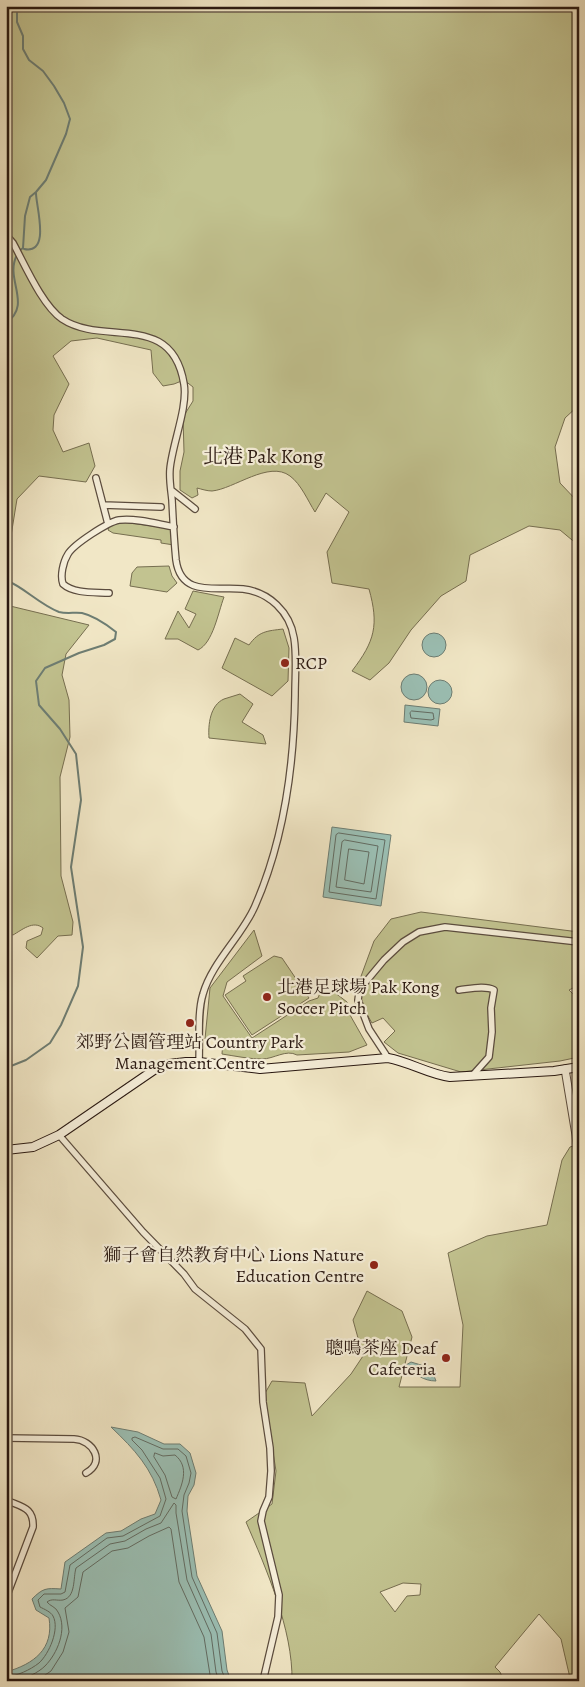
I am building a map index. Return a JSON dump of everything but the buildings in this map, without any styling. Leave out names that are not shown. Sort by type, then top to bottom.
[{"type":"main road","points":[[6,1150],[33,1147],[59,1134],[154,1070],[169,1064],[199,1062],[260,1069],[388,1058],[407,1062],[438,1075],[450,1077],[579,1067]]},
{"type":"street","points":[[6,235],[15,247],[48,305],[62,319],[83,329],[132,333],[148,337],[163,346],[174,356],[185,390],[170,470],[178,572],[193,586],[246,590],[268,598],[286,616],[293,631],[296,648],[294,738],[283,814],[266,879],[253,911],[215,969],[204,990],[201,1004],[199,1062]]},
{"type":"street","points":[[96,478],[108,524]]},
{"type":"street","points":[[171,490],[195,509]]},
{"type":"street","points":[[103,505],[161,507]]},
{"type":"street","points":[[110,593],[70,589],[63,584],[61,578],[65,560],[71,551],[108,524],[120,520],[174,527]]},
{"type":"street","points":[[388,1058],[369,1029],[358,1000],[359,993],[384,960],[403,942],[419,932],[445,927],[579,942]]},
{"type":"street","points":[[458,990],[491,988],[494,990],[491,1008],[492,1032],[489,1057],[472,1076]]},
{"type":"street","points":[[565,1069],[578,1134],[579,1294]]},
{"type":"street","points":[[59,1134],[143,1232],[184,1274],[195,1289],[245,1329],[261,1349],[262,1402],[270,1448],[271,1471],[269,1497],[261,1522],[278,1595],[278,1617],[263,1681]]},
{"type":"street","points":[[6,1438],[74,1439],[85,1441],[93,1449],[96,1460],[93,1468],[86,1473]]},
{"type":"street","points":[[6,1500],[26,1508],[31,1513],[33,1520],[33,1527],[6,1598]]},
{"type":"green space","points":[[6,6],[579,6],[579,405],[565,418],[555,447],[560,483],[579,503],[579,552],[578,545],[560,530],[529,526],[470,555],[466,581],[441,596],[411,630],[389,663],[370,680],[352,671],[366,651],[373,632],[374,613],[369,589],[332,583],[327,552],[349,512],[326,493],[315,512],[298,483],[282,472],[262,473],[212,491],[197,488],[198,495],[192,498],[180,490],[180,471],[184,452],[183,417],[193,401],[193,387],[184,380],[163,386],[153,373],[151,350],[97,338],[71,341],[53,356],[69,384],[54,415],[53,430],[63,452],[89,443],[95,466],[86,482],[39,476],[17,499],[11,536],[6,537]]},
{"type":"green space","points":[[124,522],[173,529],[174,545],[161,543],[161,540],[113,533],[108,530],[110,525]]},
{"type":"green space","points":[[169,566],[172,576],[177,583],[167,592],[130,586],[132,573],[137,567]]},
{"type":"green space","points":[[193,591],[224,597],[208,641],[198,650],[178,639],[165,639],[178,611],[189,628],[196,614],[185,609]]},
{"type":"green space","points":[[6,605],[89,625],[66,654],[62,675],[69,700],[70,737],[60,777],[61,876],[73,922],[72,935],[58,936],[37,958],[26,948],[27,941],[41,935],[43,928],[31,925],[13,935],[6,933]]},
{"type":"green space","points":[[283,629],[289,648],[288,681],[272,696],[222,668],[235,638],[249,645],[264,632]]},
{"type":"green space","points":[[240,694],[253,704],[242,722],[263,735],[266,744],[209,738],[211,716],[216,706],[224,699]]},
{"type":"green space","points":[[421,912],[579,932],[579,985],[569,990],[579,1000],[579,1057],[560,1061],[461,1072],[398,1053],[384,1042],[395,1031],[383,1018],[372,1023],[362,1006],[360,979],[374,941],[391,919]]},
{"type":"green space","points":[[254,930],[262,956],[227,982],[223,996],[252,1038],[309,1001],[318,998],[322,988],[334,992],[347,1002],[350,1015],[367,1045],[349,1052],[297,1055],[289,1053],[266,1059],[257,1059],[222,1054],[223,1040],[205,1039],[210,988]]},
{"type":"green space","name":"北港足球場 Pak Kong Soccer Pitch","points":[[274,956],[282,958],[309,998],[252,1035],[225,995],[246,981],[243,976]]},
{"type":"green space","points":[[579,1144],[579,1681],[567,1681],[570,1678],[561,1639],[539,1614],[495,1667],[500,1672],[504,1681],[292,1681],[291,1661],[283,1620],[270,1579],[246,1522],[272,1504],[276,1471],[264,1395],[272,1381],[305,1383],[312,1416],[351,1374],[363,1356],[353,1320],[367,1291],[402,1311],[412,1337],[399,1387],[460,1387],[463,1325],[448,1253],[487,1236],[547,1225],[562,1160],[570,1147]],"holes":[[[403,1583],[421,1584],[420,1595],[407,1596],[395,1612],[380,1592]]]},
{"type":"water","points":[[434,633],[443,636],[446,645],[443,654],[434,657],[425,654],[422,645],[425,636]]},
{"type":"water","points":[[414,674],[423,678],[427,687],[423,696],[414,700],[405,696],[401,687],[405,678]]},
{"type":"water","points":[[440,680],[449,683],[452,692],[449,701],[440,704],[431,701],[428,692],[431,683]]},
{"type":"water","points":[[405,705],[440,709],[438,726],[404,722]]},
{"type":"water","points":[[332,827],[391,835],[381,906],[323,897]]},
{"type":"water","points":[[411,1362],[431,1368],[436,1381],[427,1380],[416,1374],[406,1365]]},
{"type":"water","points":[[111,1427],[138,1432],[164,1444],[180,1444],[190,1453],[196,1473],[194,1485],[188,1496],[187,1511],[197,1576],[222,1631],[227,1670],[231,1681],[6,1681],[6,1672],[33,1660],[45,1647],[48,1638],[50,1629],[49,1618],[36,1610],[32,1599],[45,1590],[61,1589],[65,1562],[106,1533],[121,1531],[141,1519],[155,1514],[161,1500],[153,1478],[142,1460]]},
{"type":"waterway","points":[[17,6],[17,22],[23,36],[23,49],[29,60],[43,71],[54,86],[64,103],[70,119],[66,134],[46,180],[30,197],[25,216],[23,248],[19,251]]},
{"type":"waterway","points":[[24,249],[33,249],[38,244],[40,237],[36,192]]},
{"type":"waterway","points":[[6,323],[14,316],[17,308],[18,299],[14,273],[17,255]]},
{"type":"waterway","points":[[6,580],[52,609],[62,613],[87,614],[116,632],[115,639],[104,645],[79,653],[45,668],[36,681],[39,705],[60,729],[76,754],[81,800],[71,867],[83,947],[78,986],[61,1025],[50,1043],[26,1060],[6,1068]]},
{"type":"place","name":"RCP","points":[[285,663]]},
{"type":"place","name":"北港足球場 Pak Kong Soccer Pitch","points":[[267,997]]},
{"type":"place","name":"郊野公園管理站 Country Park Management Centre","points":[[190,1023]]},
{"type":"place","name":"獅子會自然教育中心 Lions Nature Education Centre","points":[[374,1265]]},
{"type":"place","name":"聰鳴茶座 Deaf Cafeteria","points":[[446,1358]]},
{"type":"district","name":"北港 Pak Kong","points":[[263,456]]}]
